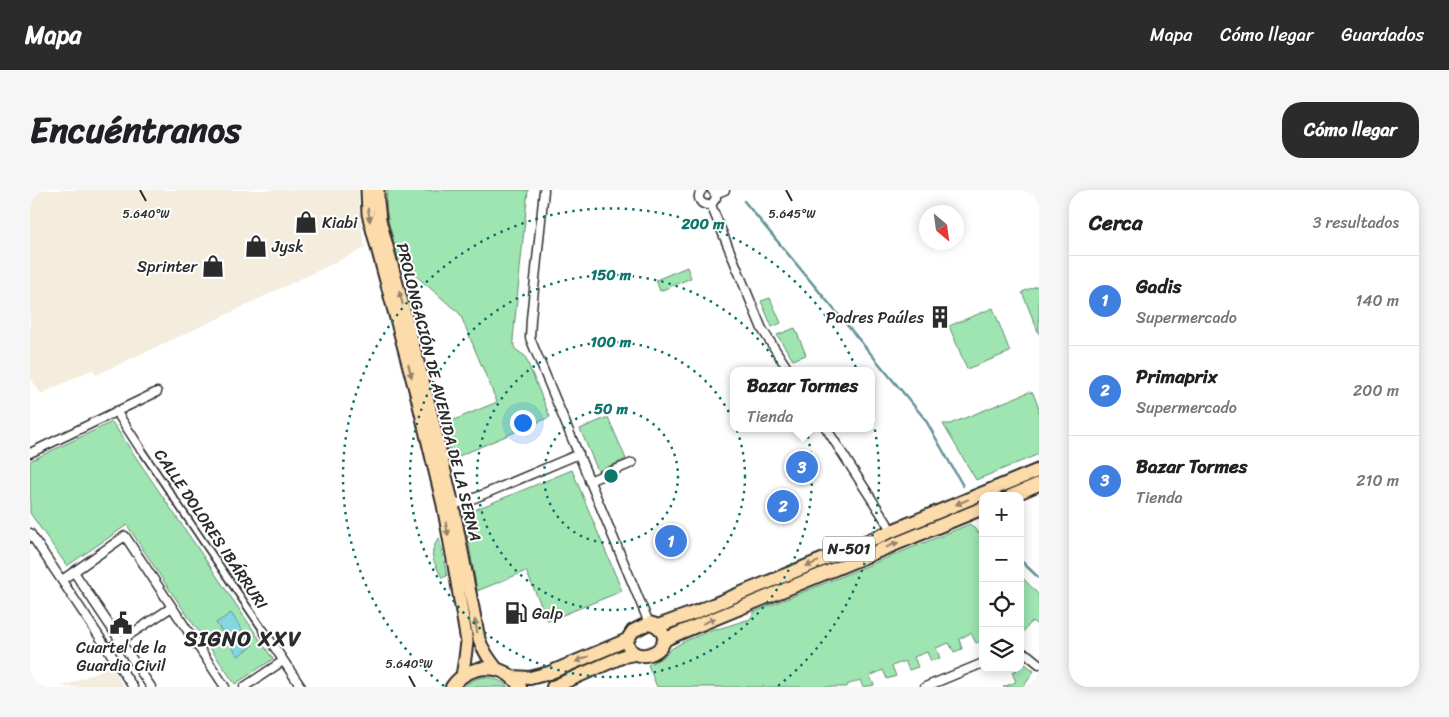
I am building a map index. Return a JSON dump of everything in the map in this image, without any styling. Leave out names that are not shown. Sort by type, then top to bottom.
[{"type":"highway","name":"N-501","points":[[498,669],[516,682],[549,672],[627,640],[633,630],[689,614],[1039,470]]},
{"type":"highway","points":[[1020,492],[1039,484]]},
{"type":"highway","name":"N-501","points":[[553,687],[624,656],[652,652],[661,647],[664,640],[677,634],[979,510]]},
{"type":"highway","points":[[653,625],[662,632],[664,640]]},
{"type":"highway","points":[[627,640],[634,654]]},
{"type":"highway","points":[[452,687],[462,676],[472,670],[498,669]]},
{"type":"main road","points":[[367,190],[368,214],[379,238]]},
{"type":"main road","points":[[378,190],[379,238]]},
{"type":"main road","name":"PROLONGACIÓN DE AVENIDA DE LA SERNA","points":[[379,238],[427,396],[453,505],[479,639],[489,659],[498,669]]},
{"type":"main road","name":"PROLONGACIÓN DE AVENIDA DE LA SERNA","points":[[379,238],[443,505],[456,571],[467,642],[462,676]]},
{"type":"street","points":[[544,190],[530,338],[589,481],[653,625]]},
{"type":"street","points":[[690,190],[700,192],[699,198],[701,203],[711,205]]},
{"type":"street","points":[[711,205],[716,198],[714,192],[725,190]]},
{"type":"street","points":[[711,205],[762,329],[786,367]]},
{"type":"street","points":[[30,453],[158,392]]},
{"type":"street","name":"CALLE DOLORES IBÁRRURI","points":[[116,411],[301,687]]},
{"type":"street","points":[[829,432],[891,532]]},
{"type":"street","points":[[453,505],[470,500],[578,454]]},
{"type":"street","points":[[589,481],[632,463]]},
{"type":"street","points":[[30,533],[133,687]]},
{"type":"street","points":[[62,580],[125,536],[223,686]]},
{"type":"street","points":[[74,572],[151,687]]},
{"type":"street","points":[[108,650],[172,607]]},
{"type":"street","points":[[1024,654],[1039,664]]},
{"type":"street","points":[[244,687],[283,661]]},
{"type":"street","points":[[925,687],[979,665]]},
{"type":"shaded area","points":[[30,190],[358,190],[365,248],[96,375],[93,369],[41,394],[30,377]]},
{"type":"shaded area","points":[[111,666],[124,687],[62,687]]},
{"type":"green space","points":[[387,190],[528,190],[513,339],[515,349],[525,356],[550,417],[459,456],[457,452],[451,455],[442,425],[497,402],[460,314],[399,261],[388,220],[386,206]]},
{"type":"green space","points":[[687,267],[691,278],[660,291],[656,280]]},
{"type":"green space","points":[[1039,285],[1039,334],[1022,292]]},
{"type":"green space","points":[[770,298],[781,323],[772,327],[761,301]]},
{"type":"green space","points":[[993,308],[1010,352],[967,369],[949,326]]},
{"type":"green space","points":[[795,328],[806,355],[793,360],[777,335]]},
{"type":"green space","points":[[1029,392],[1033,393],[1039,409],[1039,454],[976,480],[943,424],[950,424]]},
{"type":"green space","points":[[608,417],[626,459],[598,471],[580,429]]},
{"type":"green space","points":[[112,422],[273,659],[235,684],[127,525],[67,566],[30,513],[30,461]]},
{"type":"green space","points":[[572,470],[622,591],[548,621],[526,571],[477,591],[464,516],[467,513]]},
{"type":"green space","points":[[970,524],[979,533],[979,642],[976,643],[971,633],[959,639],[962,649],[954,652],[949,643],[936,648],[940,658],[931,661],[927,652],[914,657],[918,667],[909,670],[905,661],[892,666],[896,676],[887,679],[883,670],[870,676],[874,685],[863,687],[860,680],[847,685],[847,687],[657,687],[648,665],[665,656],[671,649],[683,642],[714,629],[750,619],[754,612]]},
{"type":"green space","points":[[439,538],[447,576],[442,578],[433,558],[433,549]]},
{"type":"green space","points":[[1024,579],[1039,595],[1039,626],[1032,621],[1024,631]]},
{"type":"green space","points":[[1024,663],[1034,671],[1023,687],[1003,687],[1016,682],[1012,672],[1024,672]]},
{"type":"green space","points":[[484,677],[497,680],[508,687],[464,687],[473,680]]},
{"type":"water","points":[[231,613],[253,646],[238,656],[216,623]]},
{"type":"waterway","points":[[744,201],[925,419],[963,486]]},
{"type":"waterway","points":[[1024,564],[1039,578]]},
{"type":"place","name":"Kiabi","points":[[306,222]]},
{"type":"place","name":"Jysk","points":[[256,246]]},
{"type":"place","name":"Sprinter","points":[[213,266]]},
{"type":"place","name":"Padres Paúles","points":[[940,317]]},
{"type":"place","name":"Bazar Tormes","points":[[802,467]]},
{"type":"place","name":"Primaprix","points":[[783,506]]},
{"type":"place","name":"Gadis","points":[[671,541]]},
{"type":"place","name":"Galp","points":[[516,613]]},
{"type":"place","name":"Cuartel de la Guardia Civil","points":[[121,623]]},
{"type":"district","name":"SIGNO XXV","points":[[243,639]]}]
